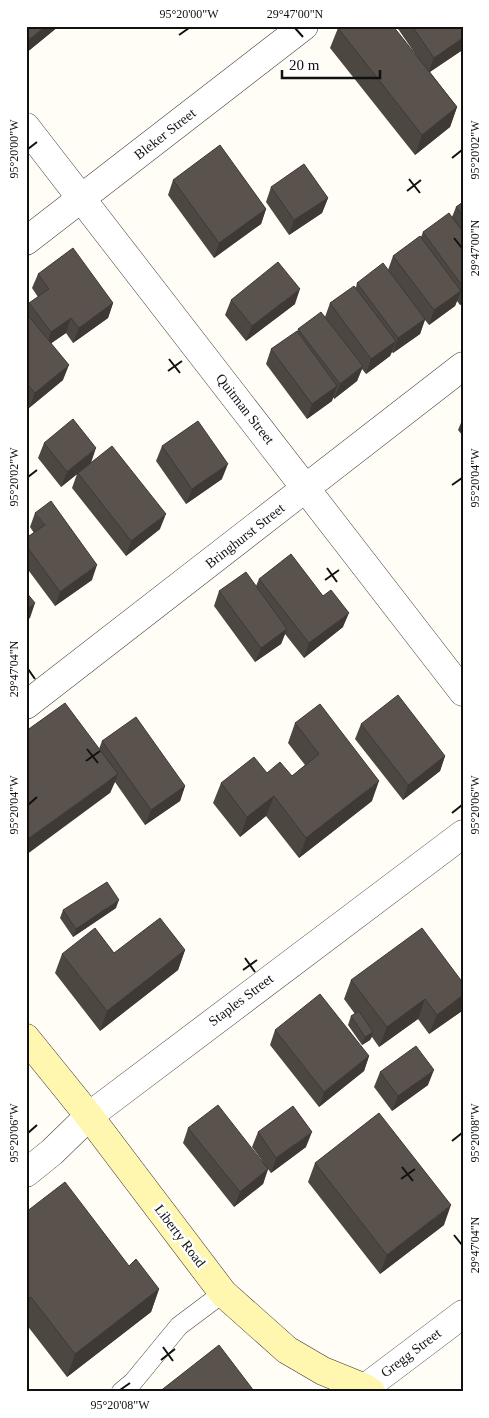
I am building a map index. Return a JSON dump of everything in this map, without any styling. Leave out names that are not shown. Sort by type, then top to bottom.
[{"type":"main road","name":"Liberty Road","points":[[26,1038],[223,1293],[287,1350],[324,1371],[365,1390]]},
{"type":"street","name":"Bleker Street","points":[[26,241],[304,26]]},
{"type":"street","name":"Quitman Street","points":[[26,126],[463,692]]},
{"type":"street","name":"Bringhurst Street","points":[[26,705],[463,366]]},
{"type":"street","name":"Staples Street","points":[[26,1173],[52,1152],[88,1116],[463,834]]},
{"type":"street","name":"Gregg Street","points":[[365,1390],[463,1314]]},
{"type":"lane","points":[[120,1392],[133,1382],[180,1326],[223,1293]]},
{"type":"building","points":[[26,26],[46,26],[30,39],[26,34]]},
{"type":"building","points":[[340,26],[393,26],[457,107],[422,135],[338,28]]},
{"type":"building","points":[[412,26],[461,26],[463,38],[434,58]]},
{"type":"building","points":[[220,145],[266,209],[219,243],[173,180]]},
{"type":"building","points":[[304,164],[328,198],[294,220],[271,187]]},
{"type":"building","points":[[463,202],[463,216],[456,207]]},
{"type":"building","points":[[449,213],[463,232],[463,287],[423,232]]},
{"type":"building","points":[[420,236],[461,291],[434,310],[393,256]]},
{"type":"building","points":[[73,248],[113,303],[79,328],[71,318],[51,332],[29,303],[49,289],[38,274]]},
{"type":"building","points":[[278,262],[300,289],[252,326],[231,300]]},
{"type":"building","points":[[383,263],[425,319],[398,338],[357,283]]},
{"type":"building","points":[[354,286],[396,341],[371,359],[330,303]]},
{"type":"building","points":[[321,312],[363,366],[340,384],[298,329]]},
{"type":"building","points":[[26,313],[69,365],[35,393],[26,383]]},
{"type":"building","points":[[297,331],[337,386],[312,404],[271,349]]},
{"type":"building","points":[[73,419],[96,448],[67,472],[44,443]]},
{"type":"building","points":[[198,421],[228,464],[192,489],[162,446]]},
{"type":"building","points":[[112,446],[166,514],[131,541],[78,473]]},
{"type":"building","points":[[51,501],[97,565],[60,592],[26,545],[26,538],[45,525],[35,513]]},
{"type":"building","points":[[291,554],[323,596],[331,590],[349,613],[309,643],[259,579]]},
{"type":"building","points":[[246,572],[287,629],[261,648],[219,591]]},
{"type":"building","points":[[26,592],[35,603],[26,610]]},
{"type":"building","points":[[398,695],[445,756],[408,785],[361,724]]},
{"type":"building","points":[[65,703],[118,774],[26,840],[26,731]]},
{"type":"building","points":[[320,704],[379,781],[306,838],[274,796],[247,817],[221,783],[254,757],[267,773],[280,762],[292,776],[319,754],[295,723]]},
{"type":"building","points":[[136,717],[185,786],[151,810],[102,741]]},
{"type":"building","points":[[107,882],[119,900],[76,929],[63,910]]},
{"type":"building","points":[[160,918],[185,950],[107,1011],[62,954],[95,928],[114,953]]},
{"type":"building","points":[[422,928],[463,983],[463,995],[437,1015],[425,999],[387,1027],[351,980]]},
{"type":"building","points":[[320,994],[369,1056],[324,1092],[275,1030]]},
{"type":"building","points":[[359,1011],[373,1032],[365,1037],[351,1016]]},
{"type":"building","points":[[416,1046],[434,1070],[398,1096],[380,1072]]},
{"type":"building","points":[[218,1105],[268,1169],[240,1192],[188,1128]]},
{"type":"building","points":[[293,1106],[312,1132],[276,1158],[258,1132]]},
{"type":"building","points":[[379,1113],[451,1205],[387,1255],[315,1163]]},
{"type":"building","points":[[65,1182],[129,1266],[136,1259],[159,1289],[75,1354],[31,1297],[26,1300],[26,1212]]},
{"type":"building","points":[[219,1345],[254,1392],[159,1392]]}]
